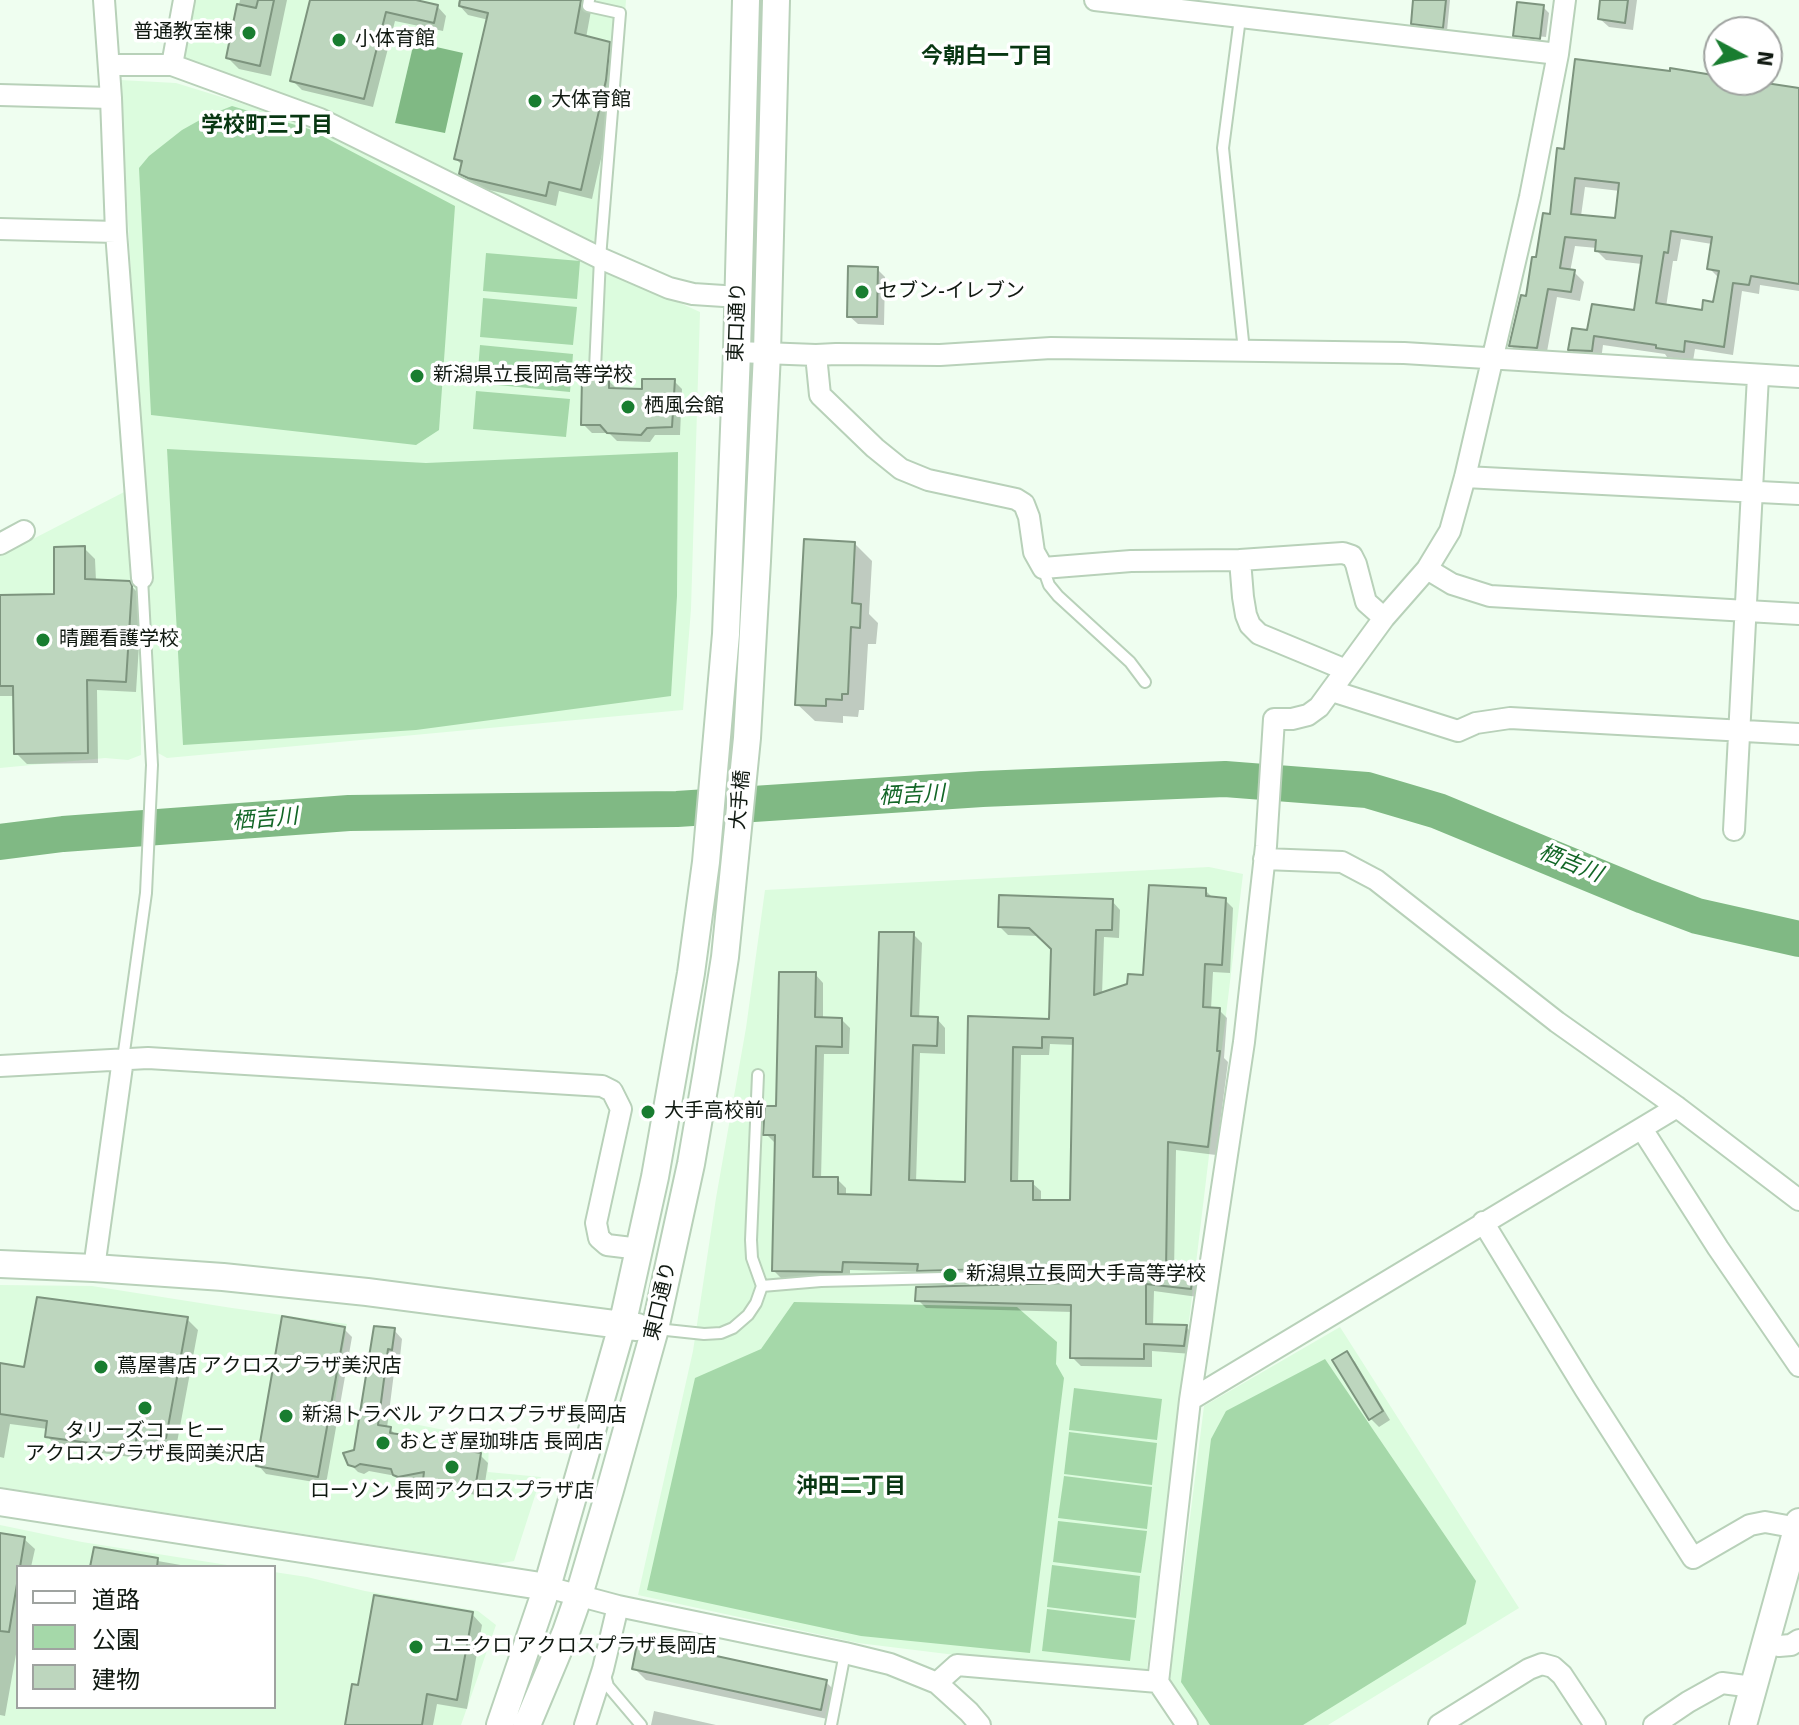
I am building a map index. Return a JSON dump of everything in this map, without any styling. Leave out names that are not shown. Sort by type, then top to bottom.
[{"type":"street","points":[[104,0],[116,232],[142,578]]},
{"type":"street","points":[[172,65],[184,0]]},
{"type":"street","name":"東口通り","points":[[718,739],[728,604],[746,0]]},
{"type":"street","name":"東口通り","points":[[747,738],[767,353],[776,0]]},
{"type":"street","points":[[1095,0],[1558,54]]},
{"type":"street","points":[[1187,1725],[1158,1682],[1190,1400],[1244,1042],[1265,853],[1274,719],[1308,715],[1319,707],[1384,618],[1427,569],[1450,531],[1530,197],[1558,54],[1565,0]]},
{"type":"street","points":[[109,65],[172,65],[320,119],[600,258],[669,288],[693,294],[739,297]]},
{"type":"street","points":[[0,95],[111,98]]},
{"type":"street","points":[[0,229],[116,232]]},
{"type":"street","points":[[737,352],[940,355],[1051,348],[1404,353],[1799,377]]},
{"type":"street","points":[[816,355],[820,395],[901,469],[928,480],[1016,499],[1024,504],[1034,552],[1043,568],[1131,561],[1240,560],[1343,553],[1352,556],[1356,564],[1366,602],[1384,618]]},
{"type":"street","points":[[1734,830],[1758,376]]},
{"type":"street","points":[[1465,477],[1799,494]]},
{"type":"street","points":[[0,544],[24,531]]},
{"type":"street","points":[[1240,560],[1243,597],[1250,625],[1259,634],[1346,670]]},
{"type":"street","points":[[1427,569],[1452,584],[1490,596],[1799,614]]},
{"type":"street","points":[[1332,691],[1458,731],[1476,723],[1510,718],[1799,734]]},
{"type":"street","name":"大手橋","points":[[736,862],[747,738]]},
{"type":"street","name":"大手橋","points":[[706,862],[718,739]]},
{"type":"street","points":[[1265,853],[1342,862],[1376,880],[1557,1022],[1677,1107],[1799,1200]]},
{"type":"street","name":"東口通り","points":[[500,1725],[547,1587],[622,1326],[655,1177],[681,1037],[706,862]]},
{"type":"street","name":"東口通り","points":[[527,1725],[579,1595],[655,1329],[705,1084],[736,862]]},
{"type":"street","points":[[0,1066],[148,1058],[602,1086],[612,1091],[621,1109],[596,1223],[599,1238],[607,1245],[640,1249]]},
{"type":"street","points":[[94,1268],[123,1059]]},
{"type":"street","points":[[1190,1400],[1677,1107]]},
{"type":"street","points":[[1642,1129],[1799,1366]]},
{"type":"street","points":[[1483,1222],[1693,1558],[1750,1525],[1765,1522],[1798,1525],[1743,1725]]},
{"type":"street","points":[[0,1264],[223,1277],[655,1329]]},
{"type":"street","points":[[0,1502],[547,1587],[618,1606],[845,1653],[890,1664],[937,1683],[980,1725]]},
{"type":"street","points":[[585,1725],[618,1606]]},
{"type":"street","points":[[1766,1643],[1791,1645],[1799,1640]]},
{"type":"street","points":[[1439,1725],[1542,1664],[1553,1667],[1562,1675],[1595,1725]]},
{"type":"street","points":[[937,1683],[957,1665],[1158,1682]]},
{"type":"street","points":[[1654,1725],[1722,1683],[1753,1687]]},
{"type":"lane","points":[[589,0],[588,6],[620,13],[600,258],[595,369]]},
{"type":"lane","points":[[1240,18],[1223,148],[1244,351]]},
{"type":"lane","points":[[1043,568],[1049,585],[1058,596],[1130,662],[1145,682]]},
{"type":"lane","points":[[123,1059],[146,884],[152,770],[142,578]]},
{"type":"lane","points":[[655,1329],[721,1333],[733,1328],[756,1303],[762,1286],[752,1258],[751,1240],[758,1075]]},
{"type":"lane","points":[[762,1286],[821,1281],[1065,1275]]},
{"type":"lane","points":[[831,1725],[845,1653]]},
{"type":"lane","points":[[603,1669],[608,1686],[641,1725]]},
{"type":"shaded area","points":[[192,0],[626,0],[607,252],[197,68],[181,57]]},
{"type":"shaded area","points":[[414,42],[463,53],[445,133],[395,123]]},
{"type":"shaded area","name":"新潟県立長岡高等学校","points":[[120,80],[176,83],[312,125],[593,264],[700,312],[691,609],[683,710],[167,758],[158,753]]},
{"type":"shaded area","points":[[128,490],[141,653],[141,755],[128,760],[105,758],[0,768],[0,556]]},
{"type":"shaded area","name":"新潟県立長岡大手高等学校","points":[[1209,867],[1243,874],[1147,1669],[1134,1677],[858,1643],[638,1595],[693,1351],[746,1028],[765,890]]},
{"type":"shaded area","points":[[0,1285],[92,1286],[347,1324],[334,1408],[489,1439],[488,1472],[541,1477],[514,1561],[497,1564],[0,1487]]},
{"type":"shaded area","points":[[1340,1327],[1519,1608],[1328,1725],[1196,1725],[1169,1685],[1204,1406]]},
{"type":"shaded area","points":[[0,1525],[82,1542],[227,1565],[16,1565],[16,1709],[276,1709],[276,1572],[478,1611],[496,1625],[461,1725],[0,1725]]},
{"type":"green space","points":[[232,106],[309,129],[455,206],[439,430],[416,445],[151,415],[139,168],[182,130]]},
{"type":"green space","points":[[486,253],[580,261],[577,299],[483,291]]},
{"type":"green space","points":[[483,298],[577,307],[573,345],[480,337]]},
{"type":"green space","points":[[480,345],[573,354],[570,392],[477,383]]},
{"type":"green space","points":[[476,391],[570,399],[566,437],[473,429]]},
{"type":"green space","points":[[167,449],[426,463],[678,452],[677,596],[671,696],[416,730],[183,745]]},
{"type":"green space","points":[[794,1302],[1017,1307],[1057,1342],[1056,1364],[1064,1378],[1030,1653],[861,1636],[647,1590],[695,1378],[761,1349]]},
{"type":"green space","points":[[1325,1359],[1476,1581],[1466,1624],[1303,1725],[1210,1725],[1181,1682],[1211,1439],[1226,1411]]},
{"type":"green space","points":[[1074,1388],[1162,1399],[1157,1440],[1069,1430]]},
{"type":"green space","points":[[1069,1432],[1157,1443],[1152,1485],[1064,1474]]},
{"type":"green space","points":[[1064,1476],[1152,1487],[1147,1529],[1058,1518]]},
{"type":"green space","points":[[1058,1521],[1147,1531],[1141,1573],[1053,1562]]},
{"type":"green space","points":[[1052,1565],[1140,1576],[1136,1618],[1047,1607]]},
{"type":"green space","points":[[1047,1609],[1135,1620],[1130,1661],[1042,1651]]},
{"type":"building","name":"普通教室棟","points":[[258,0],[274,0],[260,66],[226,58],[237,4],[256,8]]},
{"type":"building","name":"小体育館","points":[[310,0],[416,0],[438,5],[434,23],[386,12],[364,99],[290,81]]},
{"type":"building","name":"大体育館","points":[[460,0],[581,0],[575,33],[610,42],[606,80],[581,190],[549,182],[546,196],[459,174],[462,161],[454,159],[488,13],[459,6]]},
{"type":"building","points":[[1413,0],[1446,0],[1443,28],[1411,24]]},
{"type":"building","points":[[1600,0],[1628,0],[1625,23],[1598,19]]},
{"type":"building","points":[[1517,2],[1544,5],[1540,39],[1513,36]]},
{"type":"building","points":[[1575,59],[1703,73],[1703,96],[1783,96],[1783,86],[1799,88],[1799,284],[1751,276],[1749,285],[1733,283],[1724,347],[1685,341],[1684,352],[1594,336],[1592,351],[1568,350],[1572,328],[1587,330],[1592,304],[1634,310],[1642,256],[1595,251],[1596,240],[1565,237],[1560,268],[1575,270],[1571,292],[1548,289],[1537,348],[1509,346],[1521,295],[1526,296],[1532,257],[1536,257],[1543,213],[1550,214],[1557,148],[1564,149]],"holes":[[[1575,178],[1619,183],[1615,218],[1571,214]],[[1671,231],[1712,237],[1707,269],[1719,271],[1713,302],[1703,300],[1702,310],[1656,303],[1664,252],[1668,253]]]},
{"type":"building","points":[[848,266],[878,267],[877,317],[847,317]]},
{"type":"building","name":"栖風会館","points":[[582,378],[609,378],[609,388],[642,389],[642,379],[675,379],[672,427],[647,428],[641,435],[607,433],[600,425],[581,425]]},
{"type":"building","points":[[804,539],[855,542],[852,603],[861,604],[860,628],[851,627],[848,694],[842,694],[842,700],[826,699],[826,706],[795,705]]},
{"type":"building","name":"晴麗看護学校","points":[[85,546],[85,579],[130,581],[132,586],[126,682],[87,680],[88,753],[14,754],[13,686],[0,686],[0,595],[54,594],[54,547]]},
{"type":"building","points":[[1149,885],[1206,888],[1206,896],[1226,898],[1222,965],[1205,964],[1203,1007],[1220,1008],[1217,1051],[1220,1051],[1208,1147],[1168,1142],[1166,1270],[1193,1272],[1191,1289],[1146,1284],[1146,1324],[1187,1325],[1184,1346],[1144,1344],[1144,1359],[1070,1358],[1071,1305],[915,1301],[916,1287],[1066,1283],[1073,1276],[1066,1267],[917,1271],[918,1264],[843,1262],[842,1272],[772,1271],[775,1135],[763,1135],[765,1106],[776,1106],[779,972],[816,972],[815,1017],[842,1018],[842,1047],[816,1046],[813,1177],[838,1177],[838,1194],[871,1195],[879,932],[914,932],[911,1016],[938,1017],[937,1046],[913,1045],[909,1180],[965,1182],[968,1016],[1049,1019],[1051,949],[1029,928],[998,927],[999,895],[1113,899],[1112,930],[1096,930],[1094,995],[1127,984],[1128,974],[1143,975]],"holes":[[[1042,1037],[1073,1038],[1070,1200],[1033,1200],[1033,1181],[1011,1181],[1013,1047],[1042,1048]]]},
{"type":"building","name":"蔦屋書店 アクロスプラザ美沢店","points":[[37,1297],[188,1317],[166,1438],[137,1434],[135,1449],[45,1437],[47,1421],[0,1414],[0,1363],[24,1367]]},
{"type":"building","points":[[282,1316],[345,1327],[318,1477],[256,1466]]},
{"type":"building","points":[[374,1326],[395,1328],[392,1350],[388,1349],[378,1425],[391,1427],[390,1433],[412,1436],[411,1441],[481,1453],[475,1489],[423,1480],[424,1472],[398,1477],[393,1475],[391,1469],[348,1465],[343,1453],[354,1450]]},
{"type":"building","points":[[1347,1351],[1383,1411],[1369,1420],[1332,1360]]},
{"type":"building","points":[[0,1533],[25,1537],[20,1565],[16,1565],[16,1590],[9,1632],[0,1631]]},
{"type":"building","points":[[94,1547],[158,1558],[157,1565],[90,1565]]},
{"type":"building","name":"ユニクロ アクロスプラザ長岡店","points":[[374,1595],[473,1612],[457,1700],[427,1694],[422,1725],[345,1725],[352,1684],[358,1685]]},
{"type":"building","points":[[638,1639],[827,1680],[821,1710],[632,1669]]},
{"type":"waterway","name":"栖吉川","points":[[0,842],[63,834],[349,813],[677,809],[982,789],[1225,779],[1367,790],[1438,811],[1697,916],[1799,939]]},
{"type":"place","name":"普通教室棟","points":[[249,33]]},
{"type":"place","name":"小体育館","points":[[339,40]]},
{"type":"place","name":"大体育館","points":[[535,101]]},
{"type":"place","name":"セブン-イレブン","points":[[862,292]]},
{"type":"place","name":"新潟県立長岡高等学校","points":[[417,376]]},
{"type":"place","name":"栖風会館","points":[[628,407]]},
{"type":"place","name":"晴麗看護学校","points":[[43,640]]},
{"type":"place","name":"大手高校前","points":[[648,1112]]},
{"type":"place","name":"新潟県立長岡大手高等学校","points":[[950,1275]]},
{"type":"place","name":"蔦屋書店 アクロスプラザ美沢店","points":[[101,1367]]},
{"type":"place","name":"タリーズコーヒー アクロスプラザ長岡美沢店","points":[[145,1408]]},
{"type":"place","name":"新潟トラベル アクロスプラザ長岡店","points":[[286,1416]]},
{"type":"place","name":"おとぎ屋珈琲店 長岡店","points":[[383,1443]]},
{"type":"place","name":"ローソン 長岡アクロスプラザ店","points":[[452,1467]]},
{"type":"place","name":"ユニクロ アクロスプラザ長岡店","points":[[416,1647]]},
{"type":"district","name":"今朝白一丁目","points":[[987,57]]},
{"type":"district","name":"学校町三丁目","points":[[267,126]]},
{"type":"district","name":"沖田二丁目","points":[[851,1487]]}]
